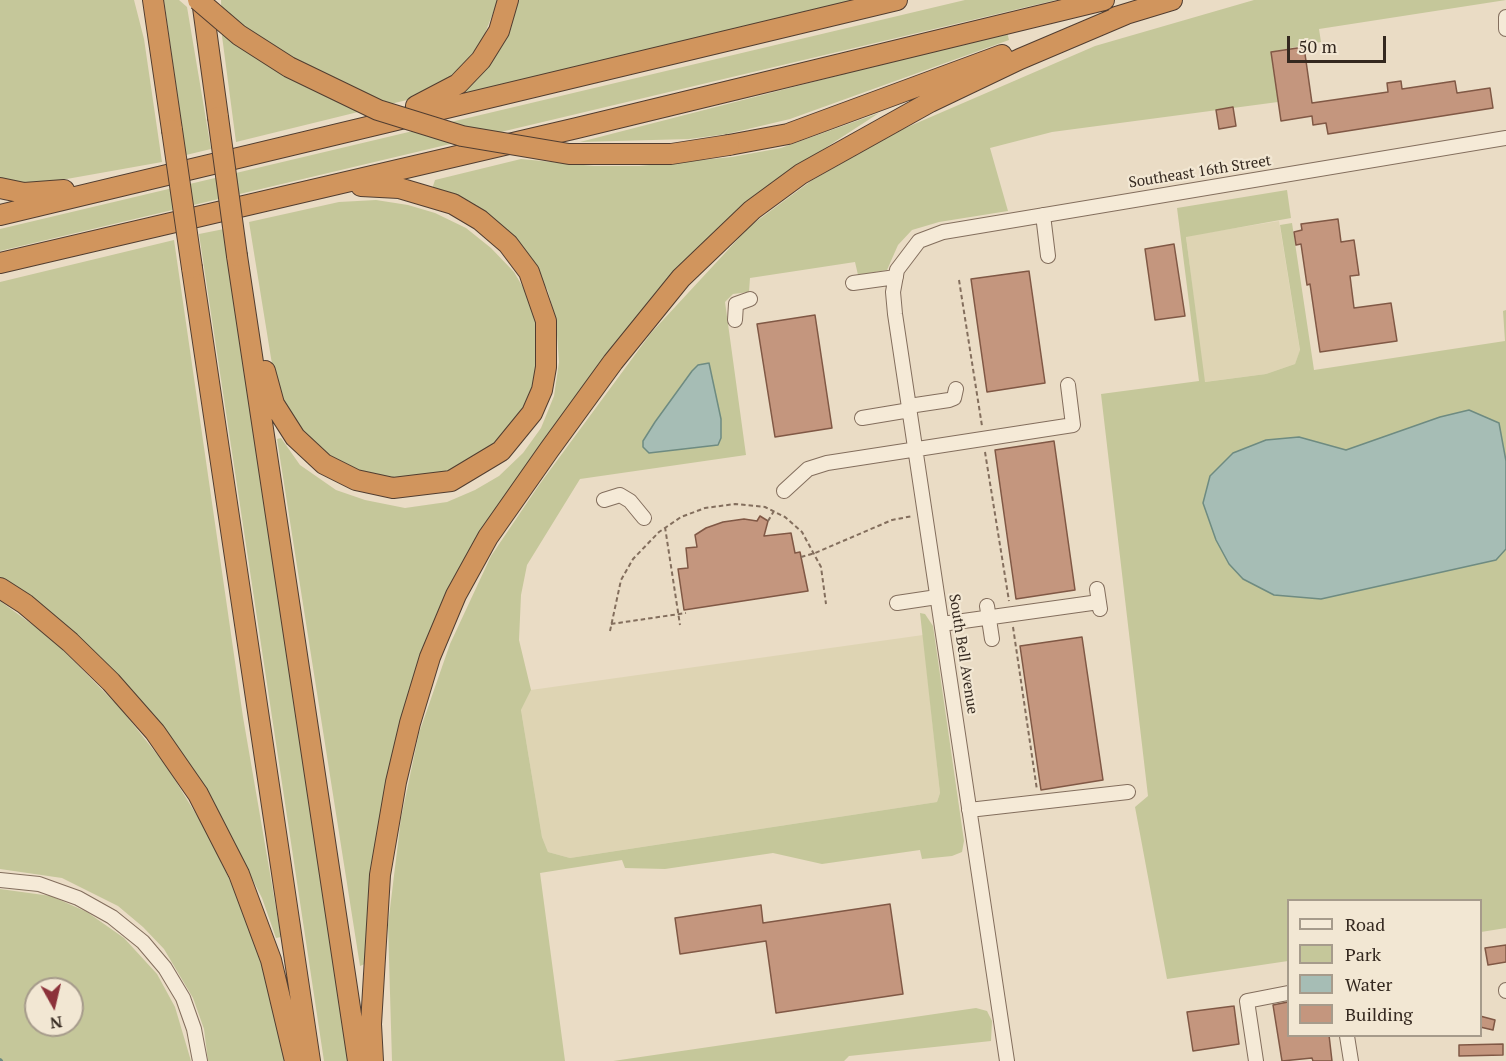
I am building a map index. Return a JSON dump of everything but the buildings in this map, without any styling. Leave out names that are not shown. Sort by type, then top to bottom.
[{"type":"highway","points":[[142,0],[165,80]]},
{"type":"highway","points":[[153,0],[310,1061]]},
{"type":"highway","points":[[335,134],[428,102],[458,84],[481,60],[498,31],[508,0]]},
{"type":"highway","points":[[0,215],[897,0]]},
{"type":"highway","points":[[0,263],[1104,0]]},
{"type":"highway","points":[[203,2],[238,35],[289,68],[378,110],[462,136],[523,148],[569,154],[671,154],[729,146],[788,134],[1016,50],[1172,0]]},
{"type":"highway","points":[[203,2],[237,256],[358,1061]]},
{"type":"highway","points":[[373,1061],[371,1024],[380,875],[396,782],[410,723],[430,657],[456,596],[488,537],[549,450],[613,362],[681,278],[718,240],[760,204],[801,174],[930,102],[1020,59],[1126,14]]},
{"type":"highway","points":[[0,188],[24,193],[127,185]]},
{"type":"highway","points":[[242,287],[274,404],[295,437],[324,465],[356,480],[393,488],[421,486],[451,481],[483,464],[509,443],[532,413],[542,390],[546,367],[546,321],[529,272],[508,244],[480,220],[453,204],[399,188],[334,185]]},
{"type":"highway","points":[[0,588],[25,604],[70,642],[111,682],[155,732],[198,794],[239,874],[271,960],[295,1061]]},
{"type":"street","points":[[1506,17],[1506,29]]},
{"type":"street","name":"Southeast 16th Street","points":[[906,254],[919,241],[943,232],[1506,138]]},
{"type":"street","points":[[1043,215],[1048,256]]},
{"type":"street","name":"South Bell Avenue","points":[[906,254],[896,277],[893,292],[895,314],[1007,1061]]},
{"type":"street","points":[[853,284],[896,277]]},
{"type":"street","points":[[735,320],[736,304],[750,299]]},
{"type":"street","points":[[784,491],[808,469],[827,462],[1073,425],[1068,385]]},
{"type":"street","points":[[861,418],[954,398],[956,388]]},
{"type":"street","points":[[604,500],[620,495],[630,501],[644,518]]},
{"type":"street","points":[[897,603],[937,597]]},
{"type":"street","points":[[942,624],[988,612],[1011,615],[1099,600]]},
{"type":"street","points":[[988,612],[992,639]]},
{"type":"street","points":[[969,810],[1039,804],[1128,792]]},
{"type":"street","points":[[0,880],[39,884],[78,898],[112,916],[142,942],[165,968],[183,998],[194,1029],[200,1061]]},
{"type":"street","points":[[1256,1061],[1247,1001],[1287,993]]},
{"type":"street","points":[[1347,1037],[1351,1061]]},
{"type":"path","points":[[610,631],[621,580],[633,559],[665,527],[681,517],[697,511],[735,504],[765,507],[802,532],[815,553],[820,567],[826,604]]},
{"type":"path","points":[[768,521],[774,512]]},
{"type":"path","points":[[801,556],[815,553],[892,520],[925,514]]},
{"type":"path","points":[[665,527],[680,625]]},
{"type":"path","points":[[611,624],[686,613]]},
{"type":"path","points":[[1011,615],[1039,804]]},
{"type":"shaded area","points":[[1279,221],[1300,351],[1295,364],[1266,374],[1204,382],[1186,236]]},
{"type":"shaded area","points":[[923,635],[940,793],[937,802],[570,858],[548,852],[542,837],[521,710],[531,690]]},
{"type":"green space","points":[[0,0],[134,0],[144,39],[162,162],[33,185],[0,181]]},
{"type":"green space","points":[[164,0],[179,0],[187,7],[211,149],[186,155]]},
{"type":"green space","points":[[221,0],[498,0],[482,41],[464,64],[442,84],[411,99],[236,142],[222,36]]},
{"type":"green space","points":[[517,0],[855,0],[463,94],[462,92],[504,40]]},
{"type":"green space","points":[[965,0],[1056,0],[0,251],[0,229]]},
{"type":"green space","points":[[1254,0],[1506,0],[1319,29],[1321,42],[1271,52],[1278,102],[1052,132],[990,148],[1008,211],[939,222],[912,230],[898,245],[887,270],[858,275],[855,262],[750,278],[749,292],[733,294],[725,302],[746,455],[580,479],[527,565],[521,595],[519,640],[531,690],[521,710],[542,837],[548,852],[570,858],[937,802],[940,793],[920,613],[925,614],[933,626],[964,841],[962,852],[952,856],[922,859],[920,850],[822,864],[773,853],[665,869],[625,868],[622,860],[540,873],[565,1061],[392,1061],[388,925],[401,818],[419,733],[450,644],[491,556],[539,485],[651,333],[750,226],[811,181],[896,132],[1095,46]]},
{"type":"green space","points":[[1007,32],[1009,40],[790,119],[727,134],[689,139],[580,142]]},
{"type":"green space","points":[[879,113],[782,176],[725,222],[691,258],[439,618],[367,963],[360,966],[277,439],[281,438],[300,465],[336,490],[365,500],[405,508],[447,502],[499,476],[523,453],[541,428],[554,396],[559,362],[556,321],[548,291],[531,263],[432,189],[435,180],[521,159],[594,166],[639,166],[732,157],[781,148]]},
{"type":"green space","points":[[1287,190],[1291,218],[1186,237],[1205,382],[1266,374],[1295,364],[1300,350],[1280,225],[1292,223],[1314,370],[1505,341],[1503,311],[1506,310],[1506,928],[1482,932],[1482,899],[1287,899],[1287,961],[1167,979],[1135,807],[1148,796],[1101,394],[1199,381],[1177,208]]},
{"type":"green space","points":[[376,200],[408,205],[435,213],[466,228],[491,248],[514,272],[531,301],[540,327],[537,387],[511,439],[430,486],[351,476],[296,429],[276,387],[249,222],[339,202]]},
{"type":"green space","points":[[224,229],[348,1061],[324,1061],[199,234]]},
{"type":"green space","points":[[174,240],[243,717],[281,937],[276,938],[262,898],[210,796],[172,740],[0,579],[0,282]]},
{"type":"green space","points":[[0,601],[52,639],[121,709],[167,767],[207,832],[248,919],[272,996],[286,1061],[208,1061],[204,1029],[193,998],[164,949],[143,927],[118,906],[62,878],[0,869]]},
{"type":"green space","points":[[0,889],[51,896],[87,912],[124,938],[157,974],[175,1007],[191,1061],[0,1061]]},
{"type":"green space","points":[[976,1008],[987,1011],[992,1021],[991,1041],[849,1056],[844,1061],[613,1061]]},
{"type":"water","points":[[709,363],[721,419],[721,438],[718,445],[649,453],[643,447],[643,441],[655,422],[692,371],[698,365]]},
{"type":"water","points":[[1469,410],[1499,423],[1506,461],[1506,549],[1496,560],[1321,599],[1274,595],[1243,579],[1229,564],[1216,540],[1203,503],[1210,476],[1233,453],[1266,440],[1299,437],[1346,450],[1440,417]]}]
